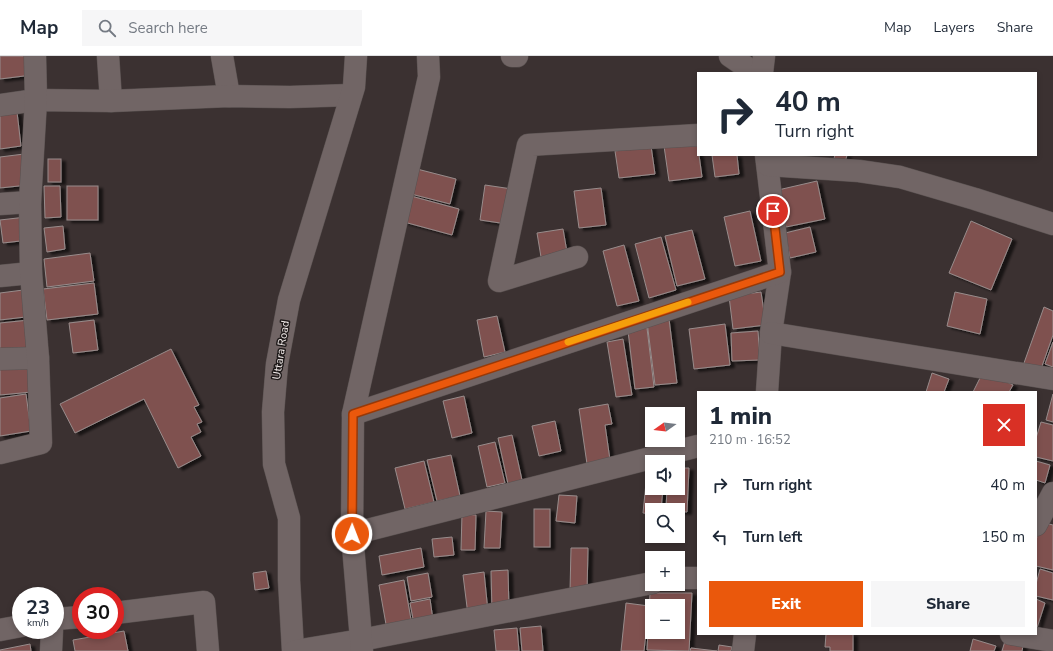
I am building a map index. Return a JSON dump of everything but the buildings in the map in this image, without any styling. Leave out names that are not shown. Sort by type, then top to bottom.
[{"type":"street","points":[[0,453],[40,443],[38,358],[31,274],[30,202],[36,100],[35,56]]},
{"type":"street","points":[[108,56],[111,101]]},
{"type":"street","points":[[222,56],[229,96]]},
{"type":"street","name":"Uttara Road","points":[[294,651],[289,580],[289,518],[274,464],[273,412],[277,364],[289,300],[354,87],[356,56]]},
{"type":"street","points":[[361,645],[352,534],[353,414],[429,77],[428,56]]},
{"type":"street","points":[[512,56],[517,56]]},
{"type":"street","points":[[730,56],[746,67],[748,72]]},
{"type":"street","points":[[762,72],[764,56]]},
{"type":"street","points":[[0,105],[36,100],[111,101],[229,96],[351,96]]},
{"type":"street","points":[[577,257],[499,281],[528,145],[697,135]]},
{"type":"street","points":[[767,391],[771,333],[780,272],[767,160],[900,177],[1053,224]]},
{"type":"street","points":[[0,204],[30,202]]},
{"type":"street","points":[[353,414],[780,272]]},
{"type":"street","points":[[0,276],[31,274]]},
{"type":"street","points":[[771,333],[1053,379]]},
{"type":"street","points":[[0,359],[38,358]]},
{"type":"street","points":[[352,534],[697,446]]},
{"type":"street","points":[[1042,518],[1053,493]]},
{"type":"street","points":[[685,578],[697,578]]},
{"type":"street","points":[[294,651],[361,645],[645,584]]},
{"type":"street","points":[[124,612],[204,602],[208,651]]},
{"type":"street","points":[[0,630],[12,628]]},
{"type":"street","points":[[743,651],[745,635]]},
{"type":"street","points":[[1018,635],[1053,641]]},
{"type":"street","points":[[51,651],[52,639]]},
{"type":"slow traffic","points":[[568,342],[688,302]]},
{"type":"route","points":[[352,534],[353,414],[780,272],[773,211]]}]
